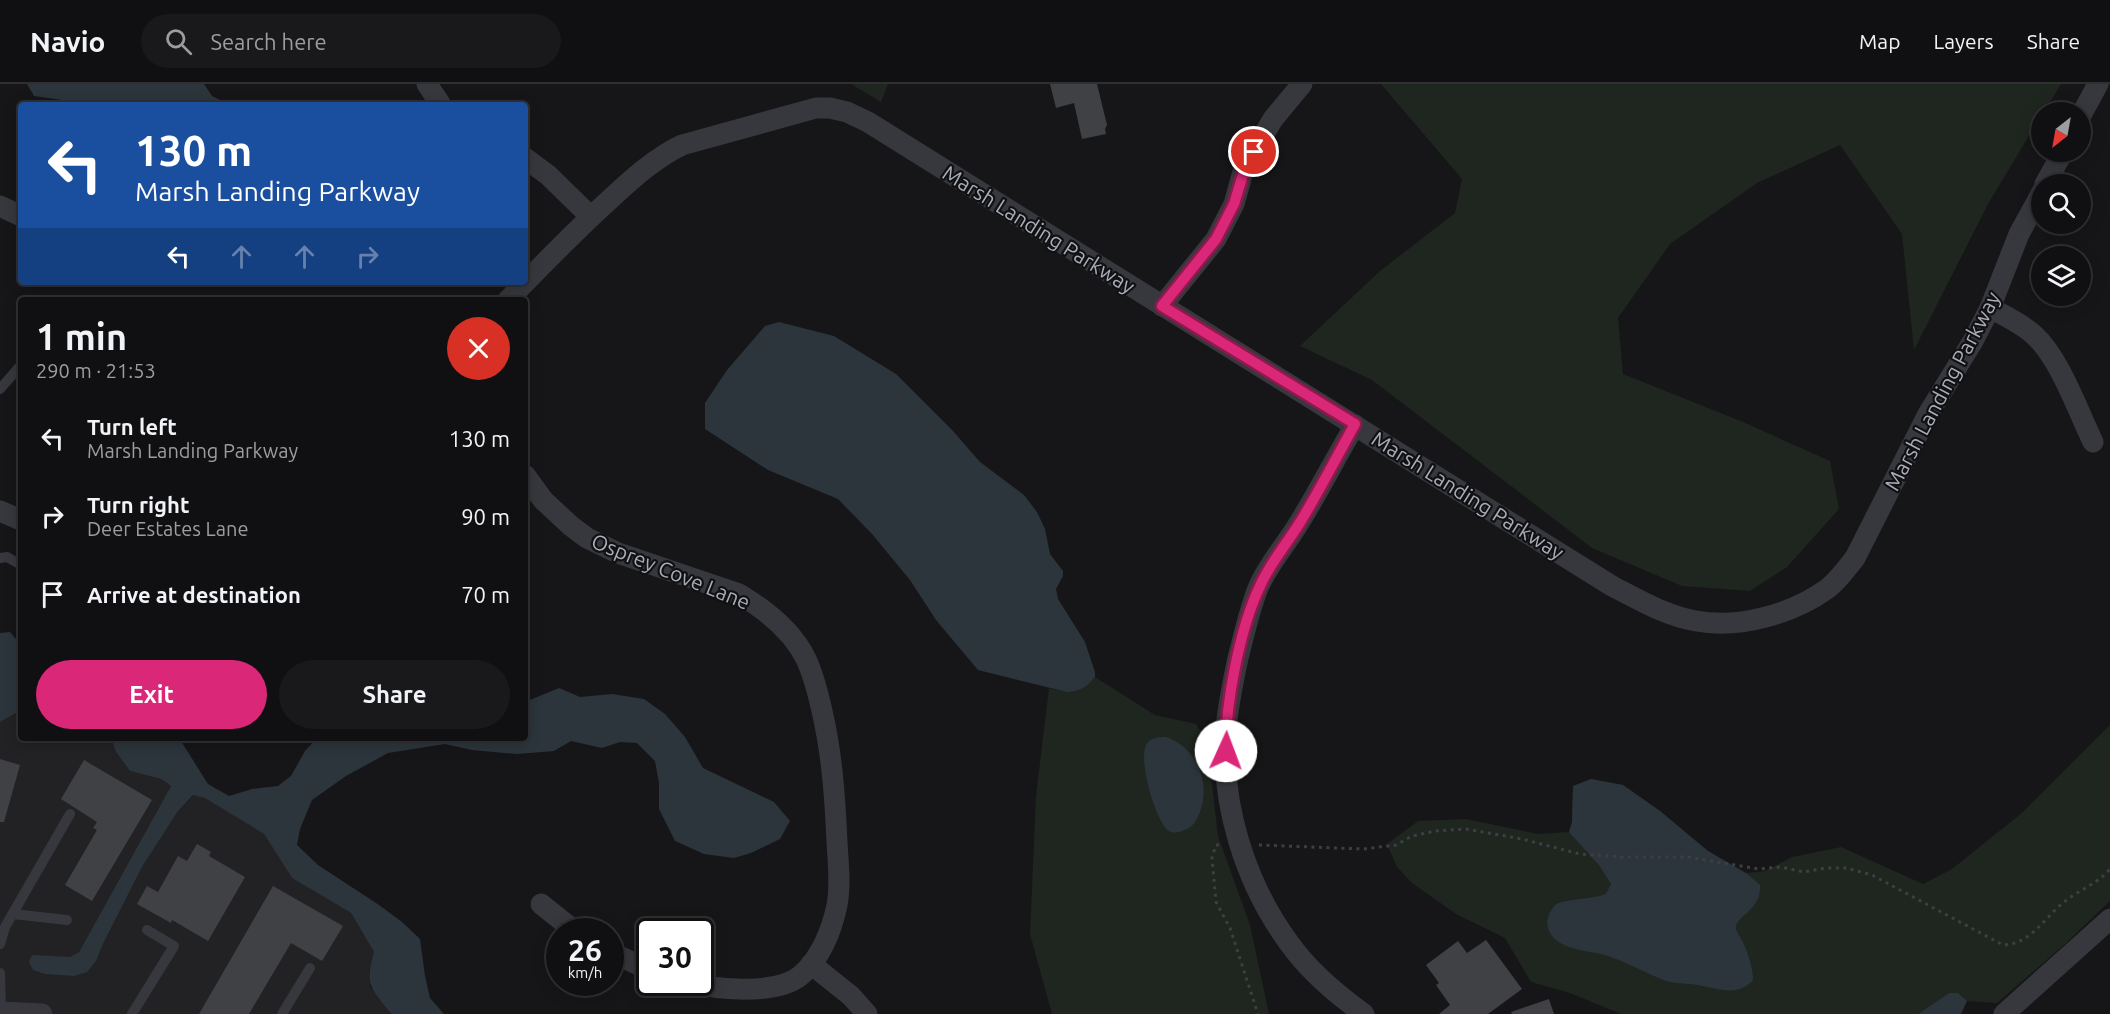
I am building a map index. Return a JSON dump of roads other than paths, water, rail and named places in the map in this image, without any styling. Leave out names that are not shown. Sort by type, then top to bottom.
[{"type":"street","points":[[427,84],[439,102]]},
{"type":"street","points":[[1162,306],[1216,239],[1234,204],[1245,168],[1273,119],[1302,84]]},
{"type":"street","points":[[2088,102],[2098,84]]},
{"type":"street","name":"Marsh Landing Parkway","points":[[591,217],[635,176],[665,153],[682,145],[803,111],[830,108],[847,111],[1355,424],[1612,586],[1672,615],[1697,622],[1722,623],[1748,620],[1800,604],[1827,589],[1840,578],[1855,558],[1928,414],[1973,341],[1990,308],[2019,234],[2031,212]]},
{"type":"street","points":[[528,160],[548,175],[591,217],[528,280]]},
{"type":"street","points":[[0,206],[18,215]]},
{"type":"street","points":[[511,297],[523,285]]},
{"type":"street","points":[[1990,308],[2021,324],[2044,346],[2058,369],[2093,442]]},
{"type":"street","points":[[1355,424],[1299,524],[1258,589],[1244,633],[1230,692],[1226,731],[1228,788],[1240,845],[1251,877],[1268,911],[1289,943],[1313,972],[1364,1014]]},
{"type":"street","name":"Osprey Cove Lane","points":[[528,479],[543,500],[587,538],[618,553],[739,594],[772,616],[792,637],[806,658],[815,681],[830,745],[835,795],[839,880],[837,903],[832,922],[811,964],[799,976],[786,984],[774,988],[749,989],[714,985]]},
{"type":"street","points":[[0,511],[18,519]]},
{"type":"street","points":[[541,904],[558,918]]},
{"type":"street","points":[[2004,1014],[2110,919]]},
{"type":"street","points":[[811,964],[851,996],[867,1014]]},
{"type":"street","points":[[0,1012],[42,1014]]},
{"type":"lane","points":[[0,389],[18,368]]},
{"type":"lane","points":[[0,558],[7,557],[18,563]]},
{"type":"lane","points":[[0,944],[5,927],[70,814]]},
{"type":"lane","points":[[13,914],[67,920]]},
{"type":"lane","points":[[132,1014],[174,946],[147,930]]},
{"type":"lane","points":[[282,1014],[310,968]]},
{"type":"lane","points":[[0,973],[0,1012]]}]
